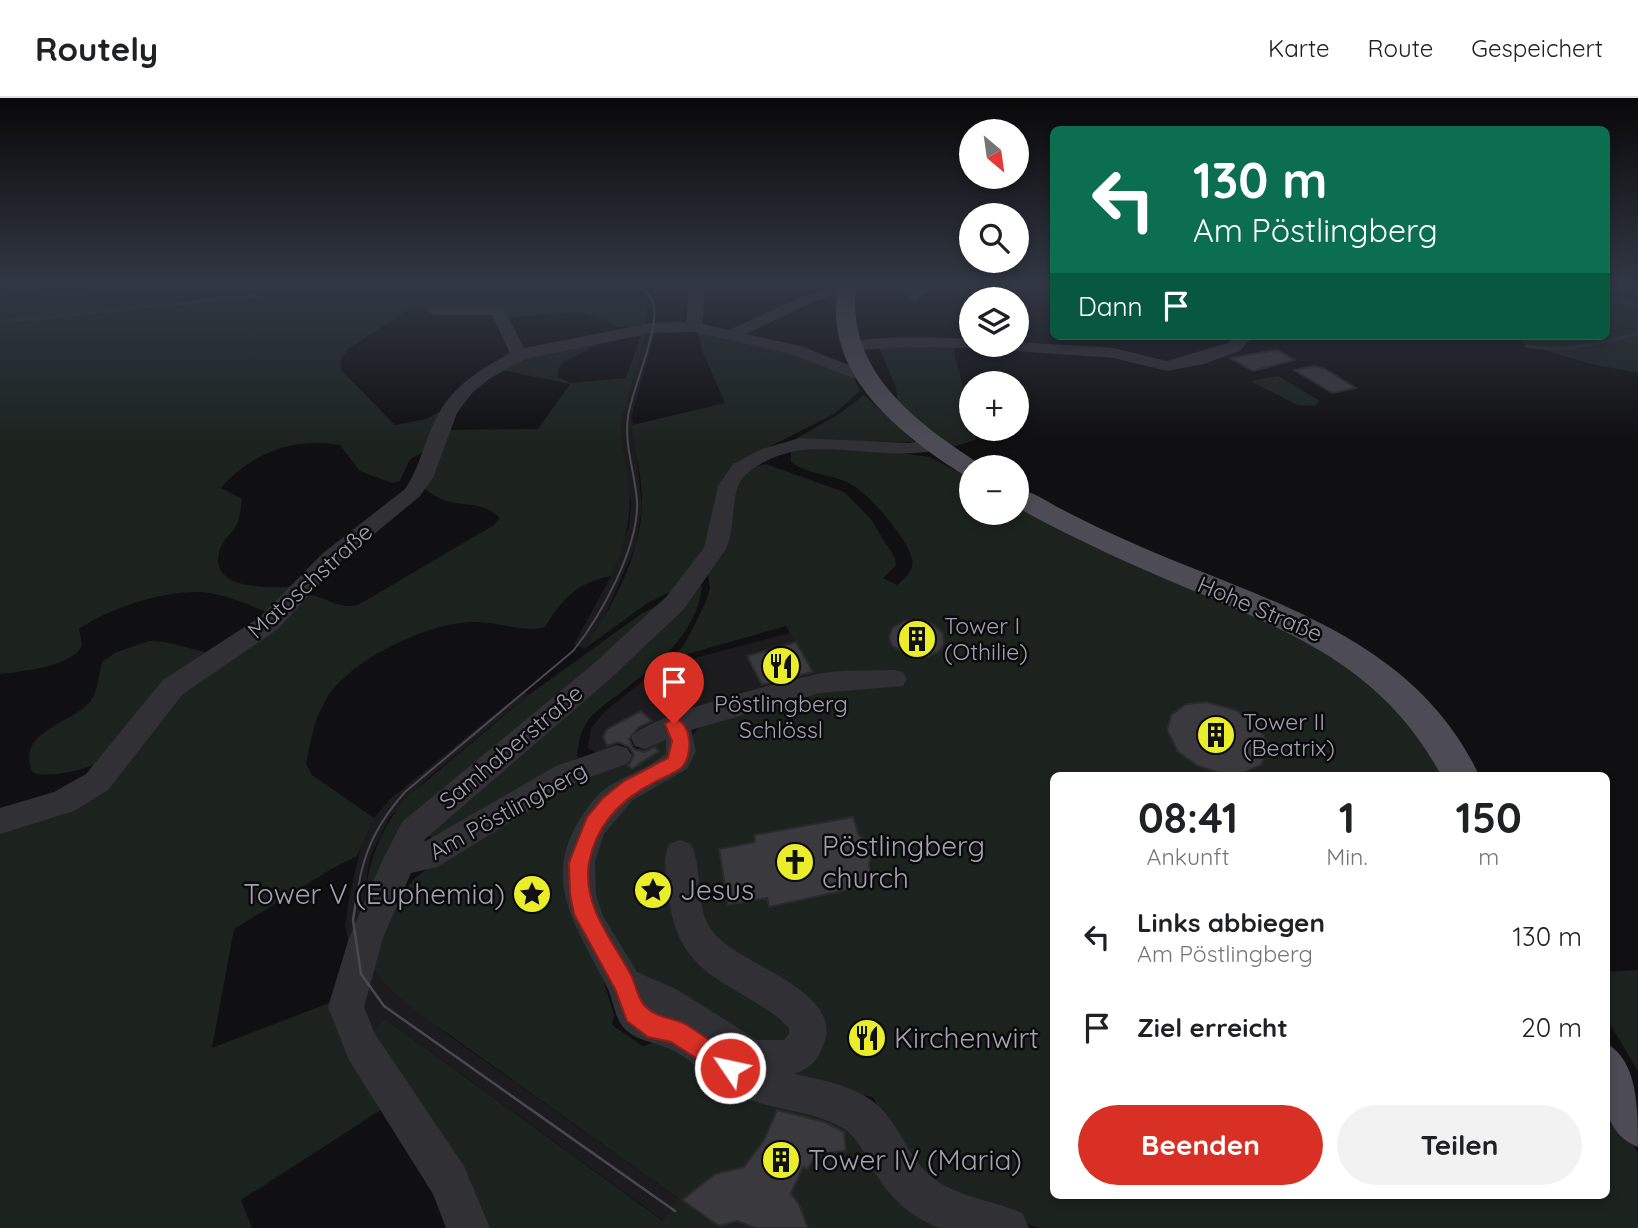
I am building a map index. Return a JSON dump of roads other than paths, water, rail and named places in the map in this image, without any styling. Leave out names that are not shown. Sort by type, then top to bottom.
[{"type":"main road","points":[[851,336],[864,374],[889,409],[959,462]]},
{"type":"main road","name":"Hohe Straße","points":[[1029,502],[1117,547],[1332,640],[1375,670],[1413,704],[1443,743],[1458,772]]},
{"type":"street","points":[[510,336],[519,355]]},
{"type":"street","name":"Matoschstraße","points":[[0,821],[72,798],[104,776],[173,687],[269,623],[331,558],[412,494],[423,478],[448,413],[466,389],[519,355],[550,346],[609,336]]},
{"type":"street","name":"Matoschstraße","points":[[739,336],[803,353],[853,373],[864,374]]},
{"type":"street","points":[[1029,347],[1101,351],[1167,366],[1198,360],[1234,347],[1240,340]]},
{"type":"street","points":[[853,346],[902,342],[959,344]]},
{"type":"street","name":"Samhaberstraße","points":[[468,1228],[449,1181],[362,1047],[346,1007],[347,995],[366,938],[398,861],[421,821],[601,672],[675,603],[715,549],[720,538],[724,498],[732,476],[749,462],[769,453],[815,443],[908,449],[934,445]]},
{"type":"street","name":"Am Pöstlingberg","points":[[660,731],[820,683],[894,679]]},
{"type":"street","name":"Am Pöstlingberg","points":[[660,731],[681,741],[681,753],[675,763],[631,786],[609,803],[593,823],[579,863],[579,889],[585,914],[624,984],[635,1013],[656,1029],[675,1031],[748,1080],[815,1098],[858,1114],[873,1130],[911,1189],[933,1206],[1007,1228]]},
{"type":"street","name":"Am Pöstlingberg","points":[[398,861],[426,857],[566,774],[617,756]]},
{"type":"street","points":[[624,984],[660,999],[750,1057],[768,1062],[781,1061],[796,1054],[805,1042],[808,1026],[801,1013],[766,988],[727,968],[701,944],[691,922],[680,854]]},
{"type":"waterway","points":[[1526,346],[1568,348],[1630,336]]},
{"type":"tram line","points":[[358,890],[364,862],[374,837],[405,792],[573,651],[606,600],[625,559],[636,519],[637,501],[627,428],[630,405],[651,336]]},
{"type":"tram line","points":[[358,889],[353,920],[361,974],[384,1006],[675,1211]]},
{"type":"place","name":"Tower I (Othilie)","points":[[917,639]]},
{"type":"place","name":"Pöstlingberg Schlössl","points":[[781,666]]},
{"type":"place","name":"Tower II (Beatrix)","points":[[1216,735]]},
{"type":"place","name":"Pöstlingberg church","points":[[795,862]]},
{"type":"place","name":"Jesus","points":[[653,890]]},
{"type":"place","name":"Tower V (Euphemia)","points":[[532,894]]},
{"type":"place","name":"Kirchenwirt","points":[[867,1038]]},
{"type":"place","name":"Tower IV (Maria)","points":[[781,1160]]}]
